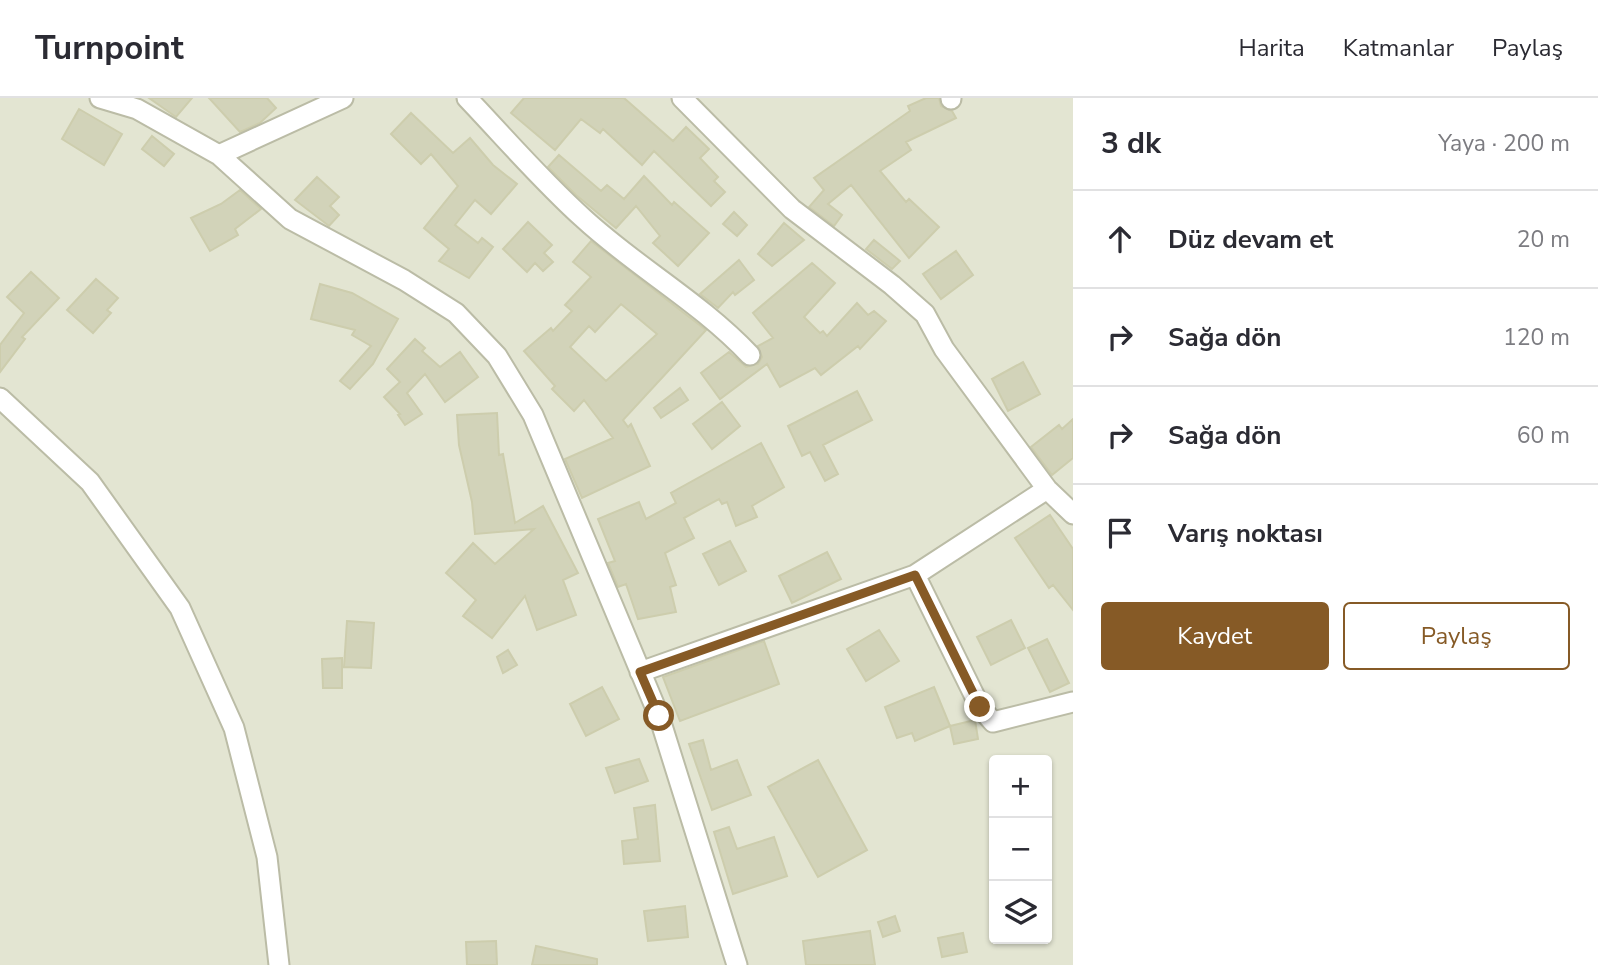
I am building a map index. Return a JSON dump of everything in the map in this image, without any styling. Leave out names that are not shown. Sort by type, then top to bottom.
[{"type":"street","points":[[100,98],[137,109],[219,155],[290,219],[404,280],[456,313],[497,356],[533,415],[659,716],[737,965]]},
{"type":"street","points":[[219,155],[343,98]]},
{"type":"street","points":[[467,98],[584,219],[665,281],[750,355]]},
{"type":"street","points":[[682,98],[792,209],[882,277],[925,314],[944,349],[1047,489],[1073,514]]},
{"type":"street","points":[[0,398],[90,482],[180,608],[234,728],[267,857],[279,965]]},
{"type":"street","points":[[640,672],[915,575],[1047,489]]},
{"type":"street","points":[[915,575],[980,707],[993,722],[1073,702]]},
{"type":"shaded area","points":[[0,98],[1073,98],[1073,965],[0,965]]},
{"type":"building","points":[[149,98],[192,98],[176,117]]},
{"type":"building","points":[[209,98],[267,98],[276,108],[260,123],[240,132]]},
{"type":"building","points":[[524,98],[624,98],[673,141],[686,127],[709,149],[700,158],[718,177],[714,181],[725,192],[711,206],[654,151],[642,165],[603,129],[600,133],[581,119],[555,150],[511,113]]},
{"type":"building","points":[[926,98],[939,98],[941,106],[952,111],[956,118],[906,142],[911,150],[880,171],[906,202],[909,199],[939,227],[909,258],[851,185],[828,204],[842,215],[834,226],[809,207],[824,190],[814,178],[910,111],[908,106]]},
{"type":"building","points":[[79,109],[122,134],[104,165],[62,139]]},
{"type":"building","points":[[411,113],[453,153],[470,138],[493,165],[517,184],[491,214],[475,200],[455,225],[478,243],[482,238],[493,247],[469,278],[439,261],[449,249],[424,228],[458,186],[431,154],[421,164],[391,134]]},
{"type":"building","points":[[152,136],[174,154],[164,166],[142,149]]},
{"type":"building","points":[[559,155],[601,191],[607,185],[624,199],[644,176],[672,205],[674,202],[709,233],[678,266],[653,243],[660,236],[636,206],[616,228],[576,195],[548,167]]},
{"type":"building","points":[[317,177],[339,197],[330,206],[339,215],[329,226],[295,200]]},
{"type":"building","points":[[240,190],[261,209],[235,229],[238,235],[210,251],[191,218],[221,204]]},
{"type":"building","points":[[734,212],[747,225],[737,236],[723,224]]},
{"type":"building","points":[[528,222],[552,245],[544,253],[553,262],[543,271],[535,263],[527,272],[503,249]]},
{"type":"building","points":[[784,223],[804,240],[772,266],[758,254]]},
{"type":"building","points":[[874,240],[900,261],[892,269],[866,249]]},
{"type":"building","points":[[591,241],[706,330],[623,420],[628,427],[631,424],[650,466],[582,498],[565,459],[613,438],[584,400],[574,411],[552,389],[555,386],[524,351],[551,328],[553,331],[572,311],[565,305],[591,277],[573,262]],"holes":[[[621,304],[657,334],[606,381],[570,347],[589,326],[595,332]]]},
{"type":"building","points":[[956,251],[973,275],[941,299],[923,274]]},
{"type":"building","points":[[739,260],[754,280],[735,295],[733,292],[718,308],[700,294]]},
{"type":"building","points":[[812,263],[835,283],[804,317],[820,333],[823,331],[827,336],[857,303],[868,315],[874,311],[886,321],[860,349],[858,346],[821,375],[815,368],[780,387],[767,364],[720,399],[701,373],[729,352],[746,367],[758,364],[762,357],[758,346],[773,338],[753,313]]},
{"type":"building","points":[[31,272],[59,298],[22,337],[25,339],[0,372],[0,345],[24,313],[7,297]]},
{"type":"building","points":[[96,279],[118,298],[107,310],[111,313],[93,333],[67,310]]},
{"type":"building","points":[[320,284],[352,293],[398,319],[373,364],[350,389],[340,381],[371,346],[352,335],[355,330],[311,319]]},
{"type":"building","points":[[415,339],[425,348],[422,351],[440,367],[460,352],[478,377],[445,402],[425,374],[407,393],[422,414],[405,425],[398,415],[400,414],[384,397],[400,382],[387,369]]},
{"type":"building","points":[[1023,362],[1040,394],[1008,411],[992,379]]},
{"type":"building","points":[[680,388],[688,400],[661,418],[654,408]]},
{"type":"building","points":[[857,391],[872,420],[823,445],[838,474],[825,481],[810,452],[802,456],[788,426]]},
{"type":"building","points":[[722,402],[740,426],[712,449],[693,424]]},
{"type":"building","points":[[497,413],[499,455],[503,454],[515,523],[543,506],[578,573],[563,580],[576,615],[537,630],[525,596],[492,638],[463,616],[476,600],[446,573],[473,543],[495,564],[534,529],[475,534],[472,502],[459,445],[457,415]]},
{"type":"building","points":[[1073,419],[1073,458],[1052,475],[1031,447],[1059,425],[1062,429]]},
{"type":"building","points":[[761,443],[784,487],[752,506],[757,517],[736,526],[727,502],[722,504],[719,499],[684,518],[694,538],[665,553],[676,585],[670,587],[676,612],[638,619],[626,584],[618,587],[608,563],[615,561],[598,519],[639,502],[646,519],[676,503],[671,493]]},
{"type":"building","points":[[1050,515],[1073,549],[1073,610],[1053,585],[1049,588],[1015,538]]},
{"type":"building","points":[[730,541],[746,571],[719,585],[703,554]]},
{"type":"building","points":[[827,552],[841,579],[792,603],[779,576]]},
{"type":"building","points":[[1011,620],[1025,648],[991,665],[977,637]]},
{"type":"building","points":[[347,621],[374,623],[371,668],[344,667]]},
{"type":"building","points":[[879,630],[899,661],[866,681],[847,649]]},
{"type":"building","points":[[1047,639],[1069,683],[1050,692],[1028,648]]},
{"type":"building","points":[[764,641],[779,684],[680,721],[663,677]]},
{"type":"building","points":[[508,650],[517,665],[503,673],[497,657]]},
{"type":"building","points":[[342,658],[342,688],[323,688],[322,659]]},
{"type":"building","points":[[602,687],[619,719],[586,736],[570,704]]},
{"type":"building","points":[[934,687],[950,726],[915,741],[912,733],[897,738],[885,707]]},
{"type":"building","points":[[975,720],[978,739],[954,744],[950,726]]},
{"type":"building","points":[[703,740],[711,770],[737,760],[751,795],[712,810],[689,744]]},
{"type":"building","points":[[639,759],[648,781],[615,793],[606,768]]},
{"type":"building","points":[[818,760],[867,850],[818,877],[768,787]]},
{"type":"building","points":[[655,805],[660,861],[624,864],[622,841],[638,839],[634,808]]},
{"type":"building","points":[[729,827],[737,849],[774,837],[787,876],[733,894],[714,832]]},
{"type":"building","points":[[685,906],[688,937],[648,941],[644,911]]},
{"type":"building","points":[[895,916],[900,931],[883,937],[878,922]]},
{"type":"building","points":[[870,931],[875,965],[806,965],[803,941]]},
{"type":"building","points":[[963,933],[967,952],[942,957],[938,938]]},
{"type":"building","points":[[496,941],[497,965],[467,965],[466,942]]},
{"type":"building","points":[[536,946],[597,959],[597,965],[532,965]]},
{"type":"route","points":[[659,716],[640,672],[915,575],[980,707]]}]
